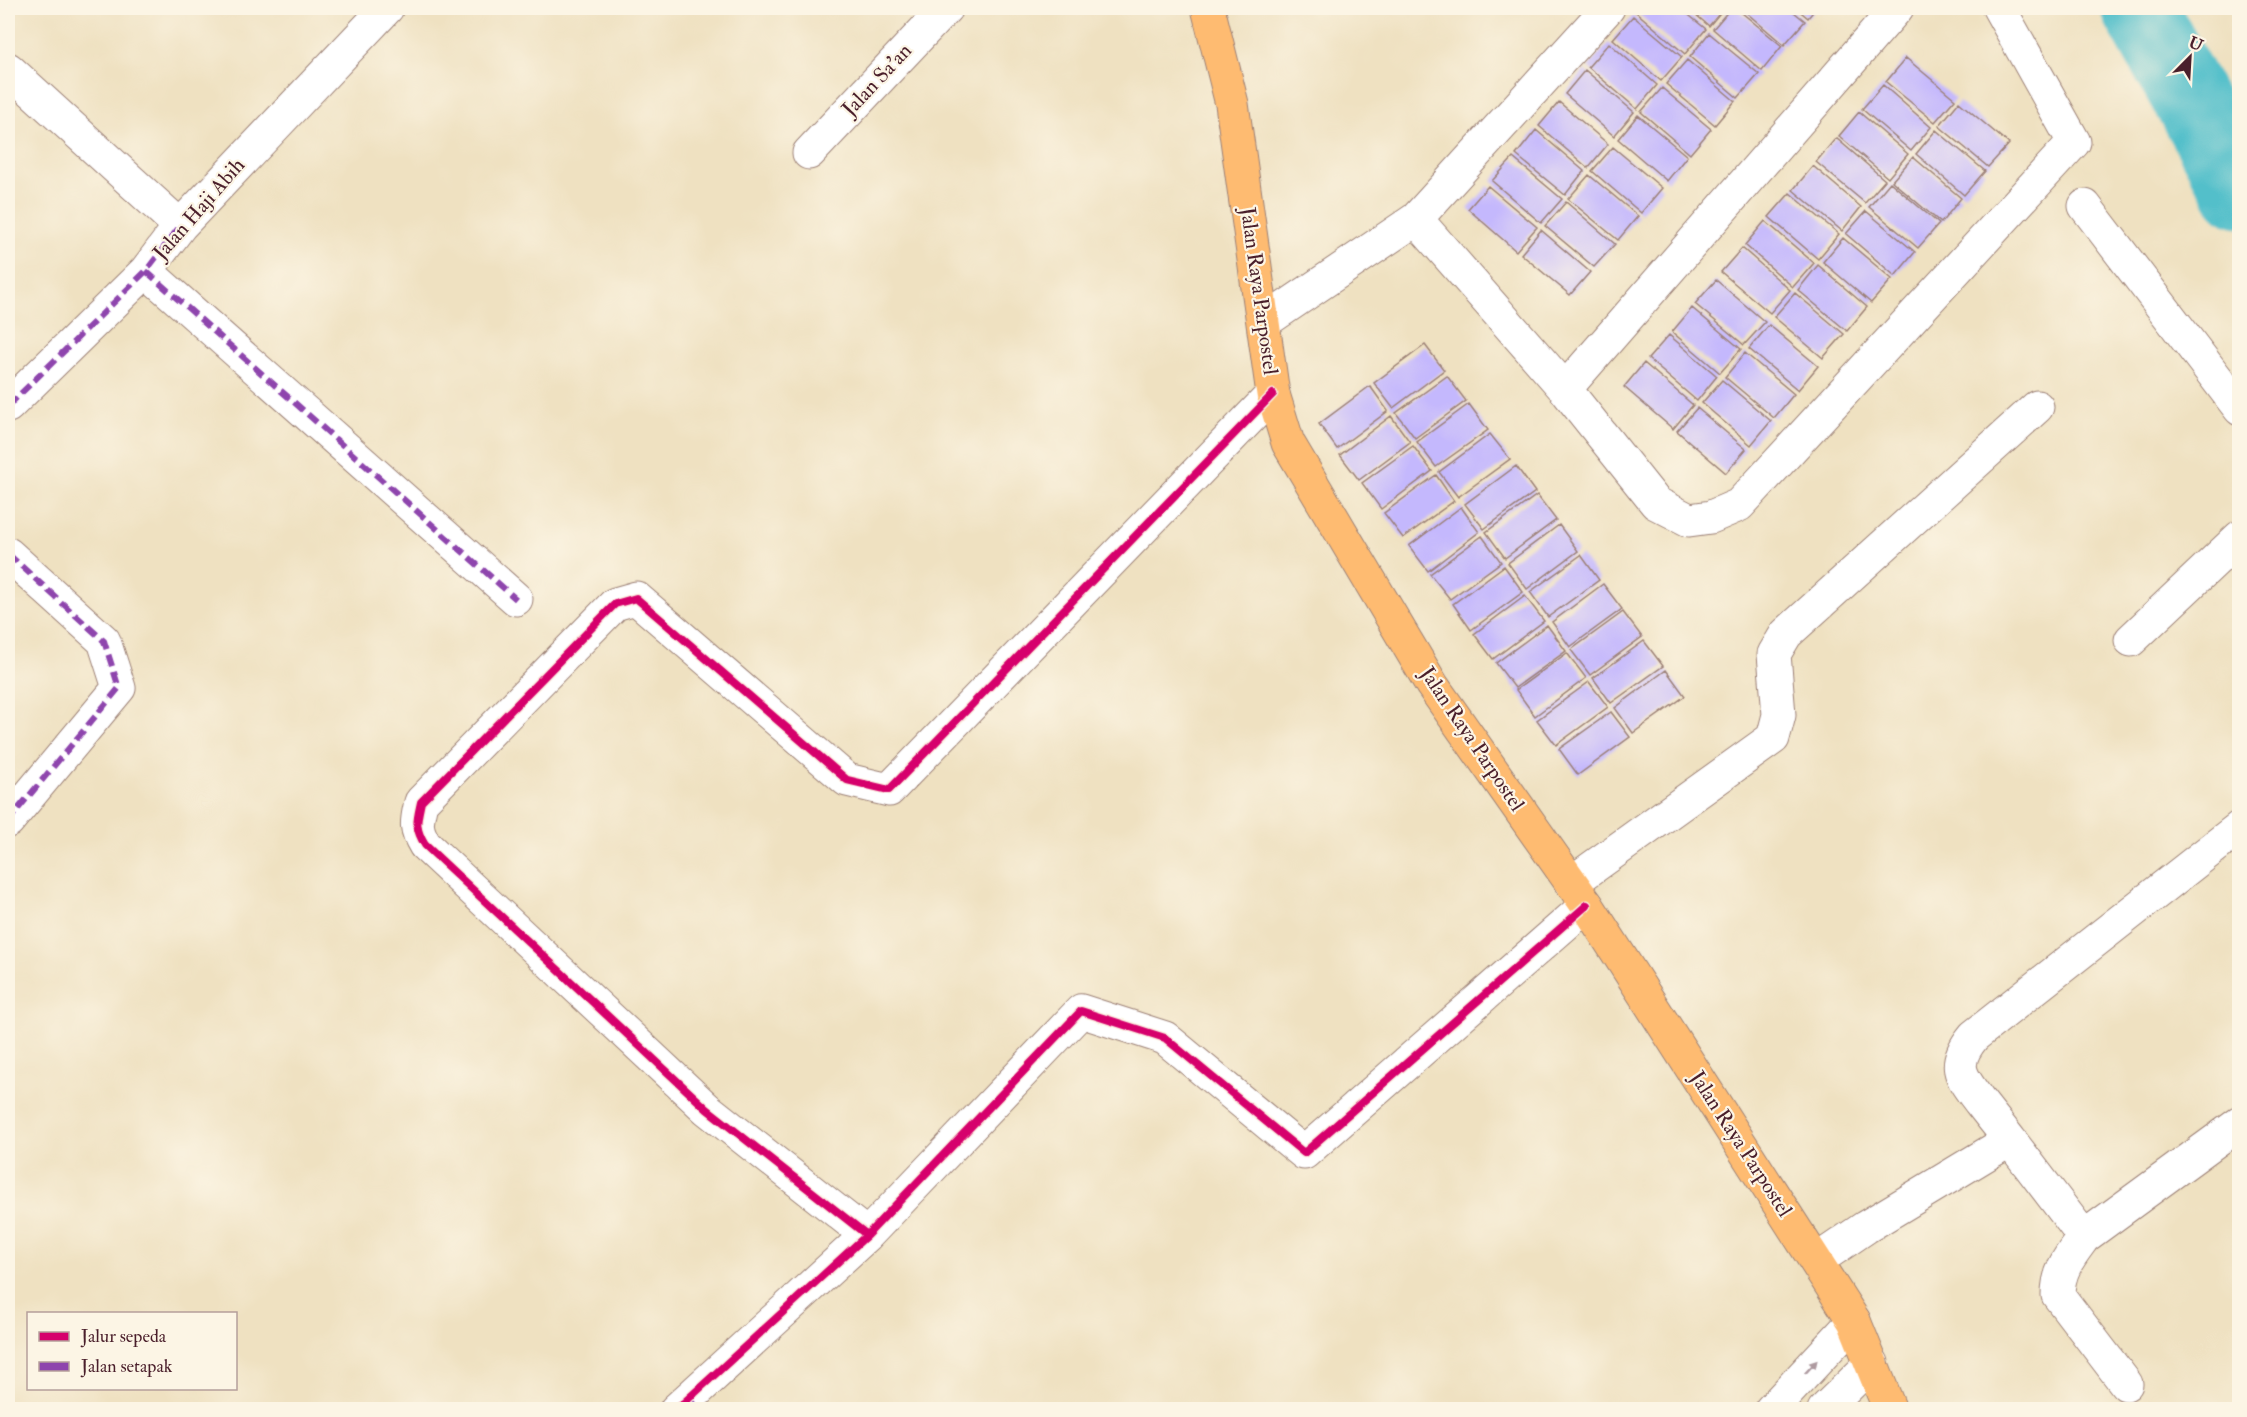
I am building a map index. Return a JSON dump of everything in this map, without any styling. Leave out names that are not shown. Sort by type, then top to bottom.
[{"type":"main road","name":"Jalan Raya Parpostel","points":[[1208,8],[1232,104],[1274,394],[1288,443],[1432,685],[1579,894],[1854,1322],[1890,1410]]},
{"type":"street","name":"Jalan Haji Abih","points":[[8,406],[146,271],[180,226],[387,8]]},
{"type":"street","name":"Jalan Sa'an","points":[[808,153],[946,8]]},
{"type":"street","points":[[1264,322],[1416,219],[1608,8]]},
{"type":"street","points":[[1565,389],[1897,8]]},
{"type":"street","points":[[1416,219],[1565,389],[1656,503],[1689,520],[1711,518],[1739,505],[2074,142],[1999,8]]},
{"type":"street","points":[[8,69],[180,226]]},
{"type":"street","points":[[2085,206],[2240,409]]},
{"type":"street","points":[[146,271],[516,599]]},
{"type":"street","points":[[867,1235],[706,1108],[425,845],[417,832],[421,802],[615,604],[636,598],[847,780],[889,790],[1274,394]]},
{"type":"street","points":[[688,1406],[867,1235],[1081,1011],[1165,1038],[1304,1153],[1579,894],[1773,738],[1779,715],[1774,654],[1786,634],[2037,407]]},
{"type":"street","points":[[2131,640],[2240,537]]},
{"type":"street","points":[[8,554],[104,641],[119,688],[8,821]]},
{"type":"street","points":[[2084,1237],[1962,1078],[1960,1061],[1964,1048],[1983,1029],[2240,827]]},
{"type":"street","points":[[2126,1384],[2058,1295],[2058,1281],[2062,1266],[2084,1237],[2238,1128]]},
{"type":"street","points":[[1816,1261],[1866,1227],[2010,1140]]},
{"type":"street","points":[[1771,1410],[1854,1322]]},
{"type":"street","points":[[1824,1410],[1872,1363]]},
{"type":"building","points":[[1640,8],[1680,8],[1706,29],[1685,54],[1636,12]]},
{"type":"building","points":[[1688,8],[1724,8],[1709,26]]},
{"type":"building","points":[[1731,8],[1736,8],[1782,46],[1762,71],[1713,29]]},
{"type":"building","points":[[1741,8],[1789,8],[1805,21],[1784,45]]},
{"type":"building","points":[[1796,8],[1816,8],[1808,18]]},
{"type":"building","points":[[1633,16],[1682,57],[1661,81],[1613,39]]},
{"type":"building","points":[[1709,33],[1759,74],[1738,98],[1690,57]]},
{"type":"building","points":[[1609,43],[1657,85],[1637,109],[1588,67]]},
{"type":"building","points":[[1906,58],[1955,99],[1935,122],[1886,82]]},
{"type":"building","points":[[1687,60],[1735,101],[1715,125],[1666,84]]},
{"type":"building","points":[[1585,70],[1634,112],[1614,136],[1565,94]]},
{"type":"building","points":[[1883,85],[1931,127],[1911,151],[1862,109]]},
{"type":"building","points":[[1662,88],[1711,129],[1690,154],[1641,112]]},
{"type":"building","points":[[1559,102],[1608,144],[1588,168],[1539,126]]},
{"type":"building","points":[[1959,102],[2009,144],[1988,167],[1939,126]]},
{"type":"building","points":[[1859,112],[1908,154],[1888,178],[1839,136]]},
{"type":"building","points":[[1638,115],[1687,156],[1667,181],[1618,139]]},
{"type":"building","points":[[1536,130],[1584,171],[1565,195],[1516,155]]},
{"type":"building","points":[[1936,130],[1985,171],[1964,195],[1916,154]]},
{"type":"building","points":[[1836,138],[1885,180],[1865,203],[1816,162]]},
{"type":"building","points":[[1613,147],[1662,188],[1641,213],[1592,171]]},
{"type":"building","points":[[1913,157],[1961,198],[1941,223],[1892,181]]},
{"type":"building","points":[[1513,158],[1562,199],[1541,223],[1492,181]]},
{"type":"building","points":[[1813,166],[1861,207],[1842,231],[1793,190]]},
{"type":"building","points":[[1589,175],[1638,216],[1618,240],[1568,199]]},
{"type":"building","points":[[1890,182],[1939,224],[1918,248],[1869,207]]},
{"type":"building","points":[[1488,186],[1537,227],[1516,251],[1468,209]]},
{"type":"building","points":[[1790,193],[1839,234],[1818,259],[1769,217]]},
{"type":"building","points":[[1566,202],[1615,244],[1594,267],[1545,226]]},
{"type":"building","points":[[1866,211],[1915,252],[1895,276],[1846,234]]},
{"type":"building","points":[[1765,221],[1814,263],[1793,287],[1745,245]]},
{"type":"building","points":[[1541,230],[1590,272],[1570,295],[1521,254]]},
{"type":"building","points":[[1843,238],[1892,279],[1871,303],[1823,262]]},
{"type":"building","points":[[1742,248],[1790,290],[1770,313],[1721,272]]},
{"type":"building","points":[[1818,265],[1867,307],[1847,331],[1798,290]]},
{"type":"building","points":[[1716,280],[1765,322],[1744,345],[1695,304]]},
{"type":"building","points":[[1795,293],[1844,334],[1823,358],[1774,317]]},
{"type":"building","points":[[1692,308],[1741,349],[1720,373],[1672,332]]},
{"type":"building","points":[[1769,325],[1818,366],[1798,390],[1749,349]]},
{"type":"building","points":[[1669,335],[1717,376],[1697,401],[1648,359]]},
{"type":"building","points":[[1425,345],[1444,370],[1393,408],[1374,383]]},
{"type":"building","points":[[1745,353],[1794,394],[1774,418],[1725,377]]},
{"type":"building","points":[[1644,363],[1693,405],[1673,429],[1624,387]]},
{"type":"building","points":[[1447,376],[1466,401],[1415,438],[1396,413]]},
{"type":"building","points":[[1722,380],[1771,421],[1751,445],[1702,403]]},
{"type":"building","points":[[1370,386],[1388,411],[1337,449],[1319,424]]},
{"type":"building","points":[[1469,404],[1488,430],[1436,467],[1417,442]]},
{"type":"building","points":[[1697,408],[1746,449],[1726,473],[1677,431]]},
{"type":"building","points":[[1391,416],[1410,442],[1359,480],[1340,455]]},
{"type":"building","points":[[1490,434],[1510,459],[1458,497],[1439,472]]},
{"type":"building","points":[[1413,446],[1432,471],[1381,509],[1362,483]]},
{"type":"building","points":[[1516,466],[1535,492],[1484,529],[1465,504]]},
{"type":"building","points":[[1436,475],[1454,501],[1403,538],[1384,513]]},
{"type":"building","points":[[1537,495],[1556,520],[1505,558],[1486,532]]},
{"type":"building","points":[[1461,507],[1479,532],[1428,571],[1409,546]]},
{"type":"building","points":[[1559,525],[1578,551],[1527,589],[1508,563]]},
{"type":"building","points":[[1482,536],[1501,562],[1450,599],[1430,574]]},
{"type":"building","points":[[1581,555],[1599,580],[1548,617],[1530,592]]},
{"type":"building","points":[[1504,566],[1523,592],[1471,630],[1453,604]]},
{"type":"building","points":[[1603,584],[1622,609],[1570,647],[1552,622]]},
{"type":"building","points":[[1525,596],[1544,621],[1493,659],[1474,634]]},
{"type":"building","points":[[1623,612],[1642,637],[1590,675],[1571,650]]},
{"type":"building","points":[[1547,625],[1566,651],[1515,688],[1496,663]]},
{"type":"building","points":[[1644,641],[1663,666],[1611,703],[1593,678]]},
{"type":"building","points":[[1567,653],[1586,678],[1535,716],[1516,690]]},
{"type":"building","points":[[1666,670],[1685,696],[1633,733],[1615,708]]},
{"type":"building","points":[[1589,682],[1608,707],[1556,745],[1537,720]]},
{"type":"building","points":[[1611,712],[1630,737],[1578,775],[1559,749]]},
{"type":"waterway","points":[[2139,8],[2240,190]]},
{"type":"marked path","points":[[8,406],[146,271],[180,226]]},
{"type":"marked path","points":[[146,271],[516,599]]},
{"type":"marked path","points":[[8,554],[104,641],[119,688],[8,821]]},
{"type":"marked path","points":[[688,1398],[699,1410]]},
{"type":"cycle path","points":[[867,1235],[707,1109],[425,845],[417,824],[421,802],[615,604],[636,598],[847,780],[889,790],[1273,394]]},
{"type":"cycle path","points":[[676,1410],[867,1235],[1081,1011],[1165,1038],[1304,1153],[1587,905]]}]
